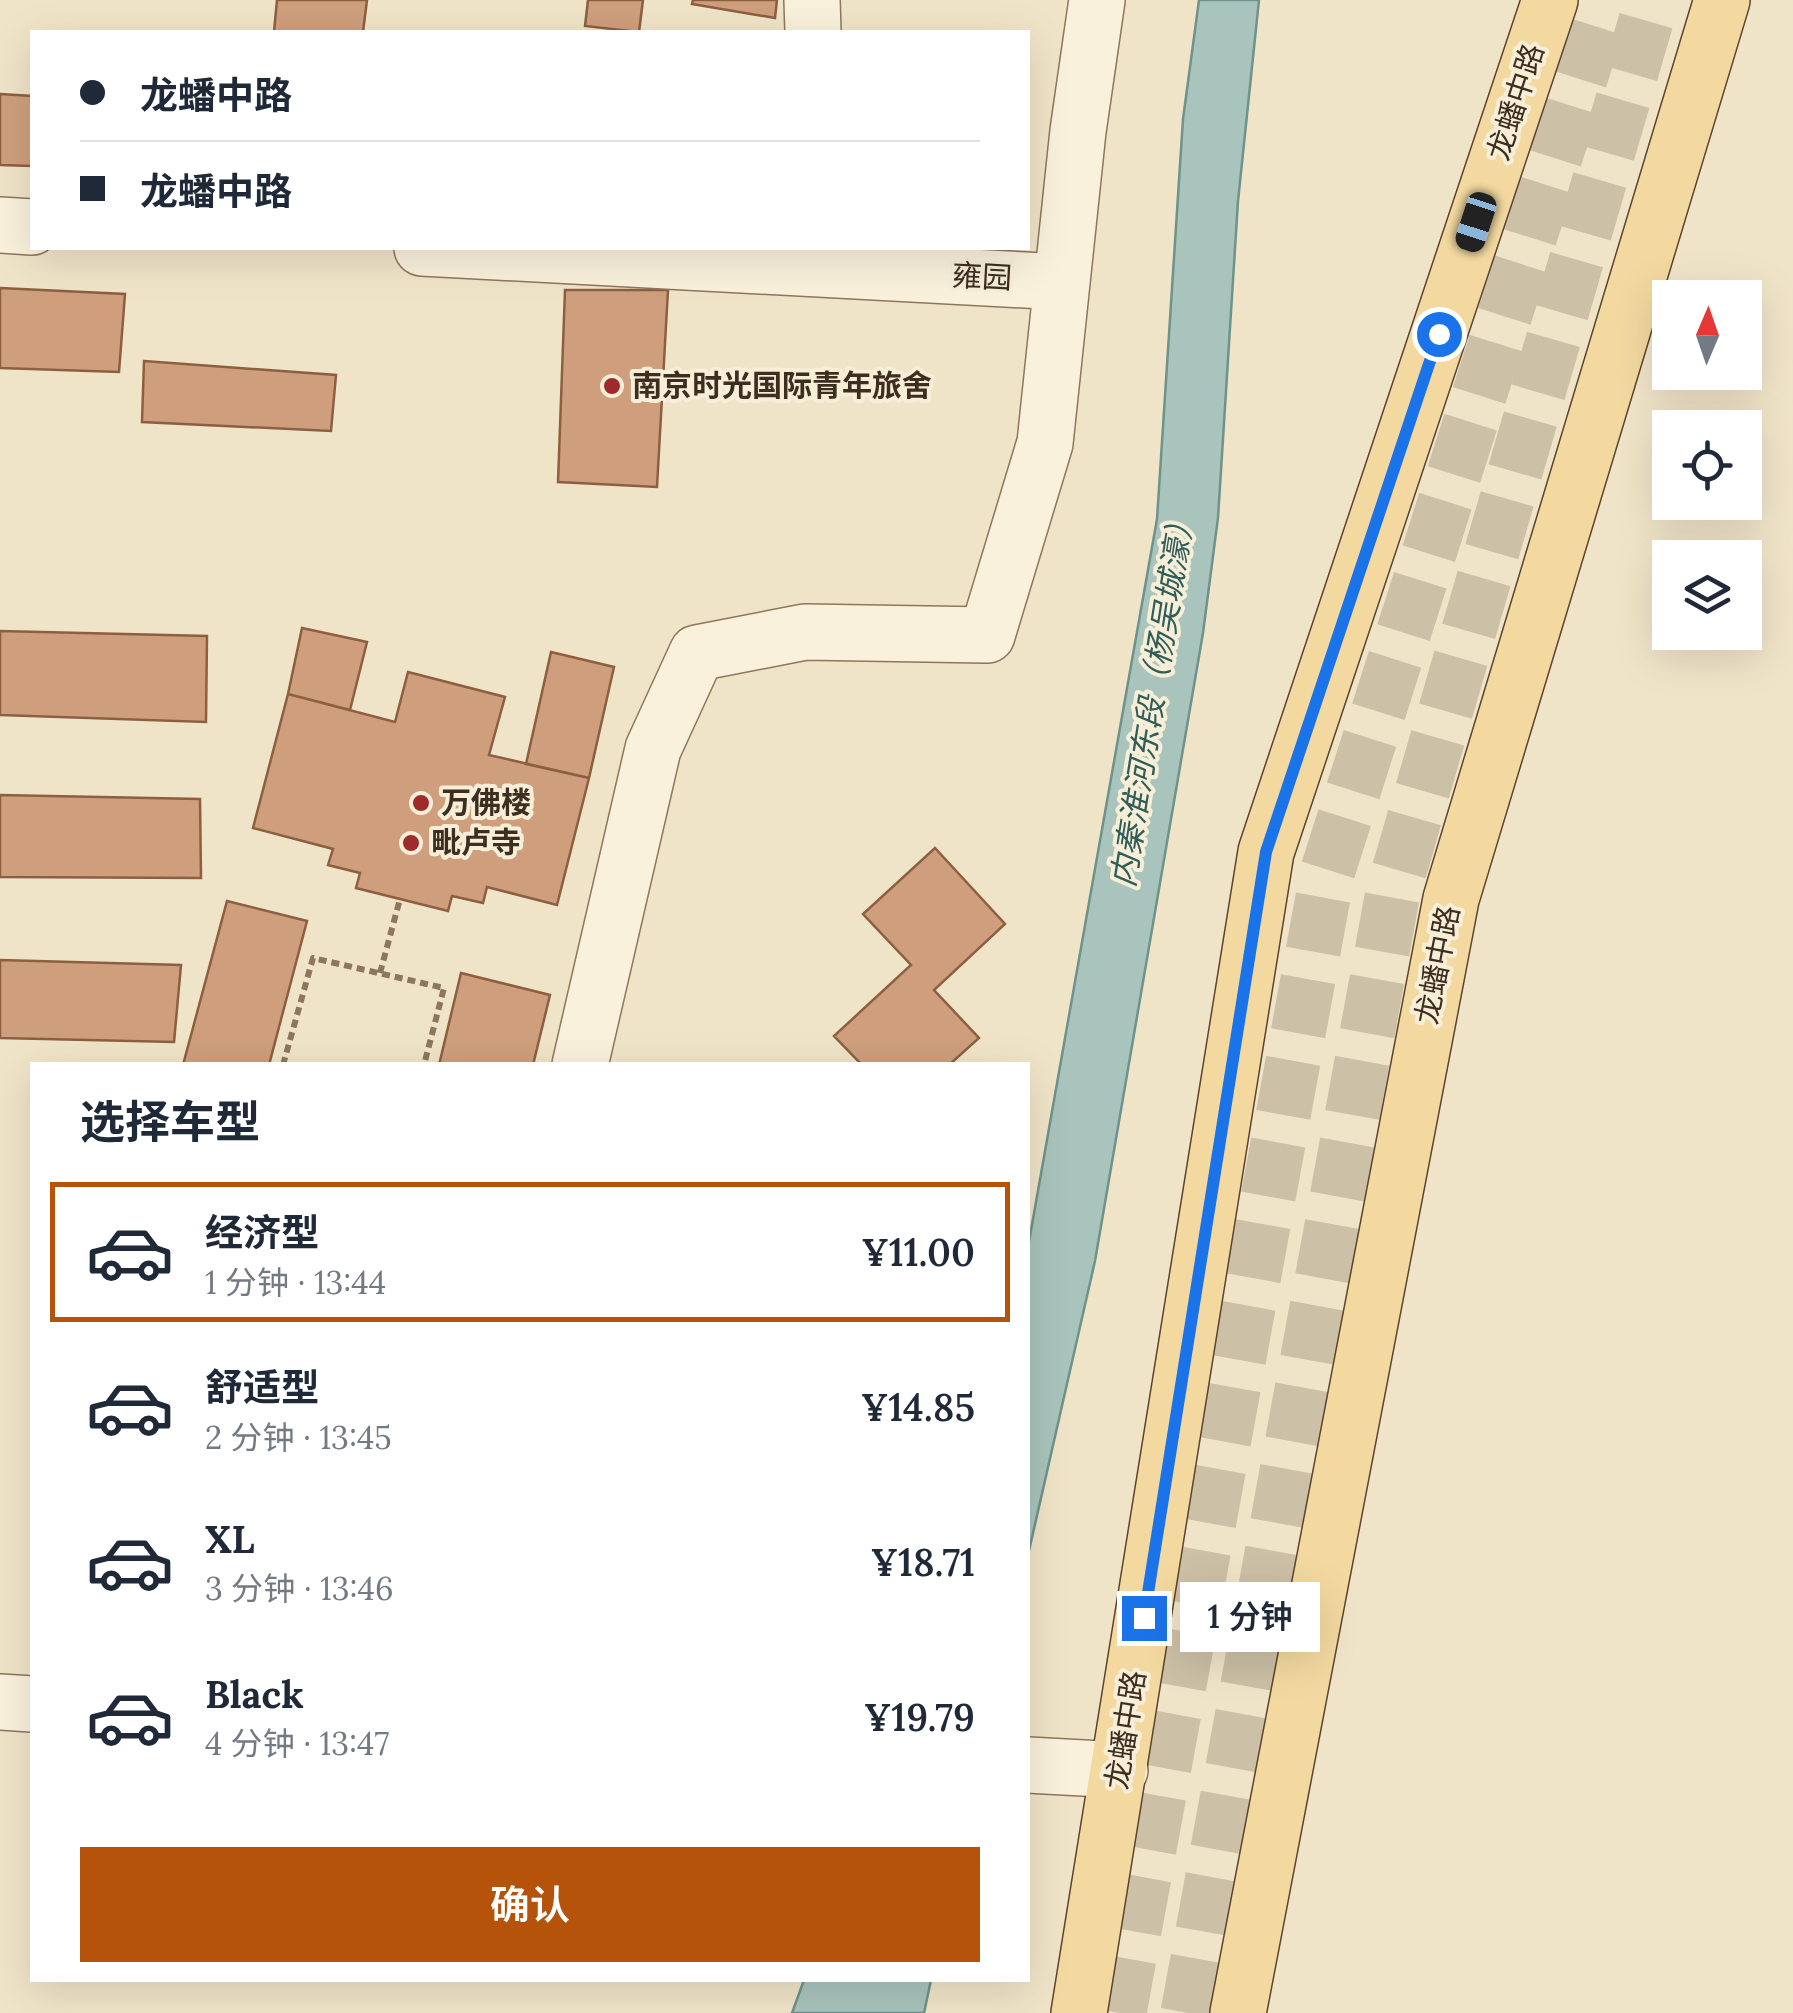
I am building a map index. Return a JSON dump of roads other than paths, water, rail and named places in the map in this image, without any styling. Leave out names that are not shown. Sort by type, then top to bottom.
[{"type":"main road","name":"龙蟠中路","points":[[1078,2013],[1266,852],[1550,0]]},
{"type":"main road","name":"龙蟠中路","points":[[1238,2013],[1450,899],[1722,0]]},
{"type":"street","points":[[812,0],[814,30]]},
{"type":"street","points":[[581,1062],[653,749],[697,653],[805,632],[987,635],[1044,443],[1078,131],[1097,0]]},
{"type":"street","points":[[0,225],[30,226]]},
{"type":"street","name":"雍园","points":[[502,250],[820,258],[1062,282]]},
{"type":"street","points":[[0,1702],[30,1704]]},
{"type":"street","points":[[1030,1766],[1120,1770]]},
{"type":"water","name":"内秦淮河东段（杨吴城濠）","points":[[1199,0],[1259,0],[1238,201],[1218,518],[1203,633],[1095,1261],[1030,1546],[1030,1236],[1157,519],[1183,119]]},
{"type":"water","points":[[803,1982],[931,1982],[924,2013],[792,2013]]},
{"type":"tunnel","points":[[1119,2013],[1328,870],[1605,0]]},
{"type":"tunnel","points":[[1188,2013],[1393,892],[1652,0]]},
{"type":"place","name":"南京时光国际青年旅舍","points":[[612,386]]},
{"type":"place","name":"万佛楼","points":[[421,803]]},
{"type":"place","name":"毗卢寺","points":[[411,843]]}]
